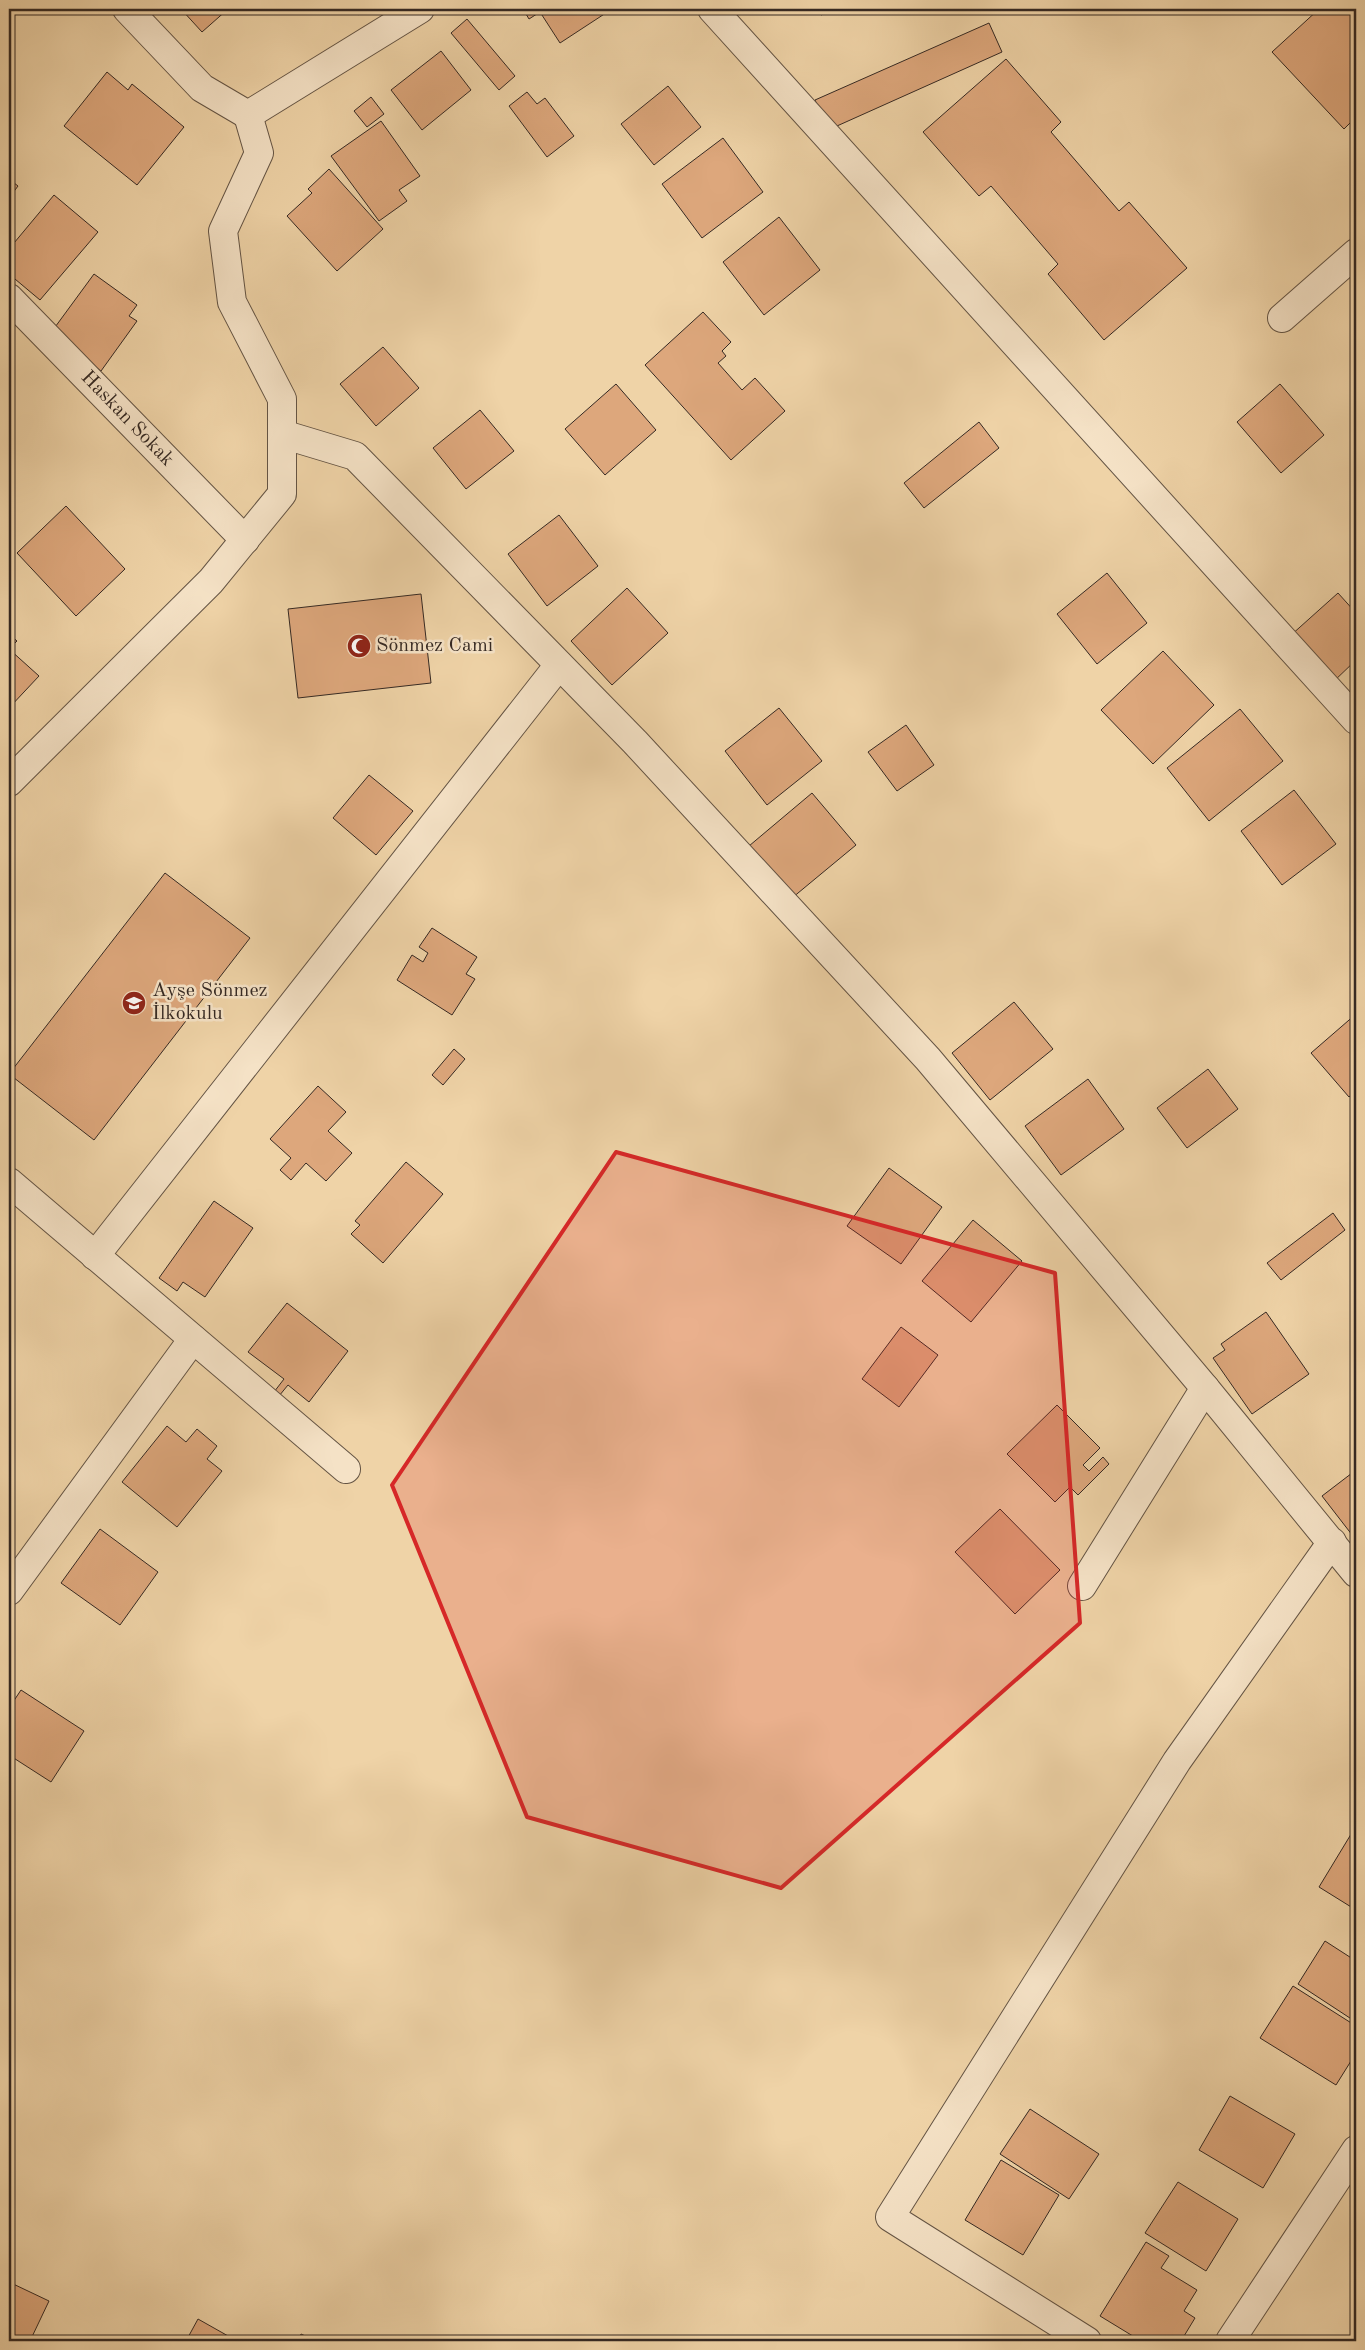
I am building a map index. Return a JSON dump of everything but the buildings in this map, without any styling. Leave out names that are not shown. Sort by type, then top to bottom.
[{"type":"street","points":[[9,781],[211,582],[282,494],[282,399],[232,302],[223,231],[259,153],[248,115],[202,88],[127,9]]},
{"type":"street","points":[[248,115],[420,9]]},
{"type":"street","points":[[712,9],[1356,720]]},
{"type":"street","points":[[1282,318],[1356,254]]},
{"type":"street","name":"Haskan Sokak","points":[[9,298],[245,540]]},
{"type":"street","points":[[282,434],[355,456],[635,742],[928,1059],[1205,1388],[1356,1572]]},
{"type":"street","points":[[95,1256],[559,665]]},
{"type":"street","points":[[9,1182],[346,1469]]},
{"type":"street","points":[[10,1585],[193,1339]]},
{"type":"street","points":[[1082,1586],[1205,1388]]},
{"type":"street","points":[[1087,2341],[890,2217],[1177,1761],[1332,1542]]},
{"type":"street","points":[[1230,2341],[1356,2150]]},
{"type":"highlighted area","points":[[616,1152],[1055,1273],[1080,1623],[781,1888],[527,1817],[392,1485]]},
{"type":"place","name":"Sönmez Cami","points":[[359,646]]},
{"type":"place","name":"Ayşe Sönmez İlkokulu","points":[[134,1003]]}]
